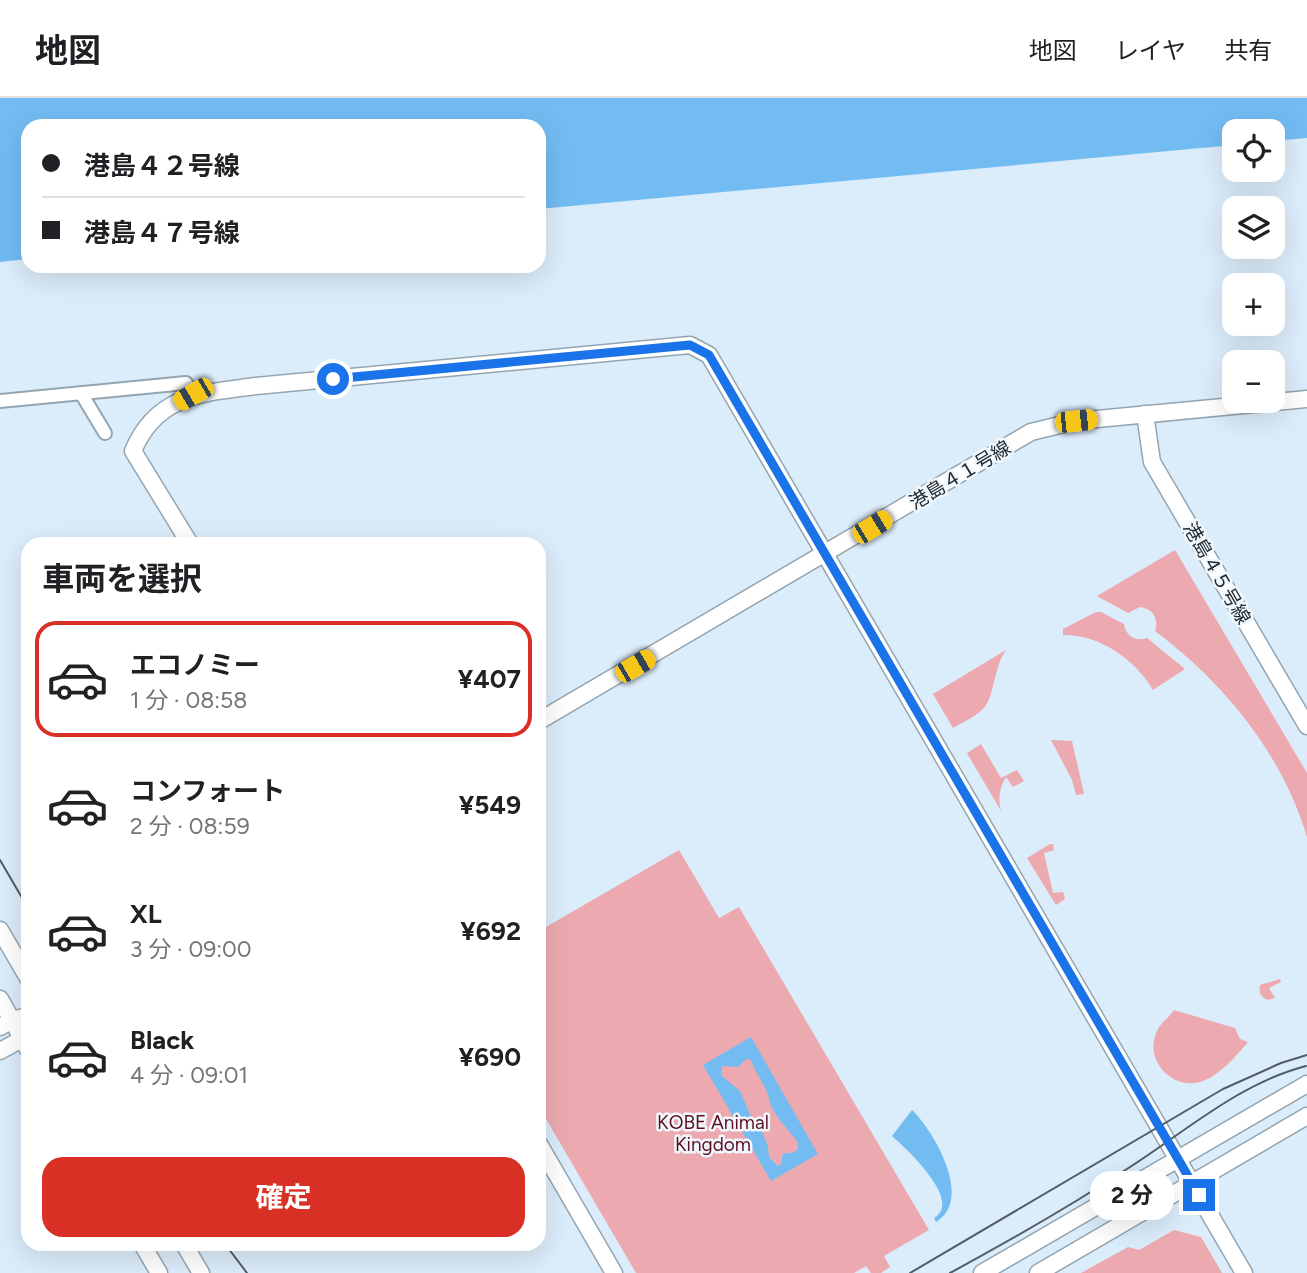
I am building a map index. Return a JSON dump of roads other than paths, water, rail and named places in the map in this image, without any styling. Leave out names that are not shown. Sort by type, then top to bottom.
[{"type":"street","points":[[186,537],[134,451],[141,434],[155,416],[193,394],[690,345],[709,355],[1244,1273]]},
{"type":"street","points":[[0,401],[186,383],[193,394]]},
{"type":"street","points":[[81,393],[105,433]]},
{"type":"street","name":"港島４１号線","points":[[546,717],[1031,432],[1076,421],[1307,399]]},
{"type":"street","name":"港島４５号線","points":[[1145,414],[1152,462],[1307,726]]},
{"type":"street","points":[[0,930],[21,966]]},
{"type":"street","points":[[0,999],[6,1024],[21,1036]]},
{"type":"street","points":[[0,1051],[21,1042]]},
{"type":"street","points":[[982,1273],[1307,1084]]},
{"type":"street","points":[[1038,1273],[1307,1116]]},
{"type":"street","points":[[546,1156],[614,1273]]},
{"type":"street","points":[[146,1251],[159,1273]]},
{"type":"street","points":[[188,1251],[201,1273]]},
{"type":"water","points":[[0,98],[1307,98],[1307,138],[1285,140],[1285,119],[1222,119],[1222,146],[546,208],[546,119],[21,119],[21,260],[0,262]]},
{"type":"water","points":[[751,1037],[818,1154],[771,1181],[703,1065]],"holes":[[[746,1059],[751,1060],[771,1106],[798,1142],[798,1149],[793,1153],[785,1153],[778,1166],[769,1157],[758,1121],[752,1119],[740,1091],[721,1075],[722,1066],[738,1067]]]},
{"type":"water","points":[[912,1110],[939,1149],[951,1182],[951,1198],[947,1212],[936,1222],[934,1218],[941,1210],[942,1200],[938,1188],[919,1163],[892,1136]]},
{"type":"tram line","points":[[0,860],[21,896]]},
{"type":"tram line","points":[[910,1273],[1223,1089],[1281,1063],[1307,1055]]},
{"type":"tram line","points":[[950,1273],[1086,1195],[1236,1096],[1282,1074],[1306,1066]]},
{"type":"tram line","points":[[230,1251],[247,1273]]},
{"type":"park label","name":"KOBE Animal Kingdom","points":[[713,1133]]}]
